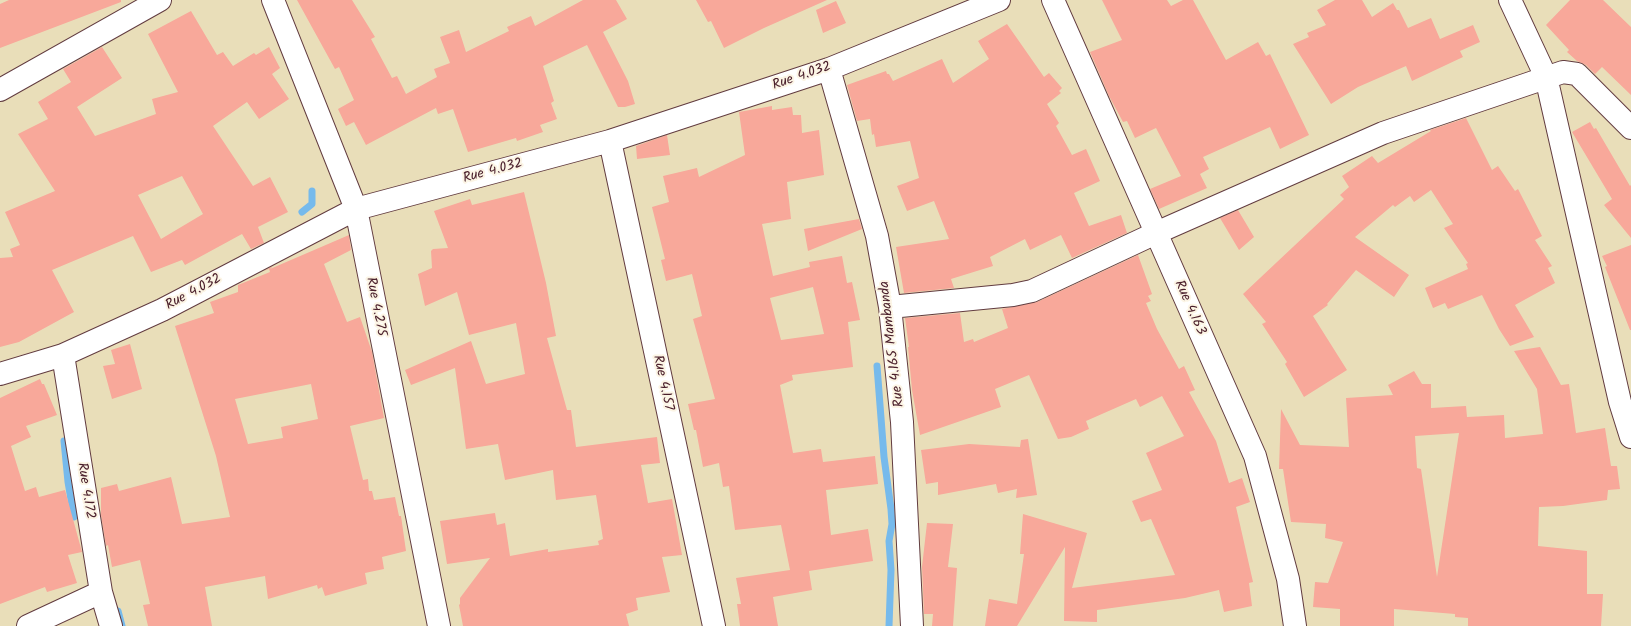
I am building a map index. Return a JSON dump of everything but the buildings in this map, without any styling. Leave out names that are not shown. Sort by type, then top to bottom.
[{"type":"street","points":[[0,90],[160,0]]},
{"type":"street","name":"Rue 4.275","points":[[273,0],[356,209],[439,626]]},
{"type":"street","name":"Rue 4.032","points":[[0,374],[63,355],[162,310],[356,209],[610,140],[829,69],[999,0]]},
{"type":"street","name":"Rue 4.163","points":[[1053,0],[1255,456],[1288,580],[1295,626]]},
{"type":"street","points":[[1510,0],[1546,77],[1620,402],[1631,437]]},
{"type":"street","name":"Rue 4.165 Mambanda","points":[[829,69],[877,236],[890,307],[902,422],[912,626]]},
{"type":"street","points":[[890,307],[1013,295],[1032,291],[1156,233],[1383,133],[1563,72],[1578,74],[1631,128]]},
{"type":"street","name":"Rue 4.157","points":[[610,140],[714,626]]},
{"type":"street","name":"Rue 4.172","points":[[63,355],[101,592],[111,626]]},
{"type":"street","points":[[28,626],[101,592]]},
{"type":"waterway","points":[[302,212],[312,204],[312,191]]},
{"type":"waterway","points":[[877,366],[884,457],[892,524],[889,541],[891,570],[889,626]]},
{"type":"waterway","points":[[64,441],[68,482],[74,517]]},
{"type":"waterway","points":[[118,611],[122,626]]}]
